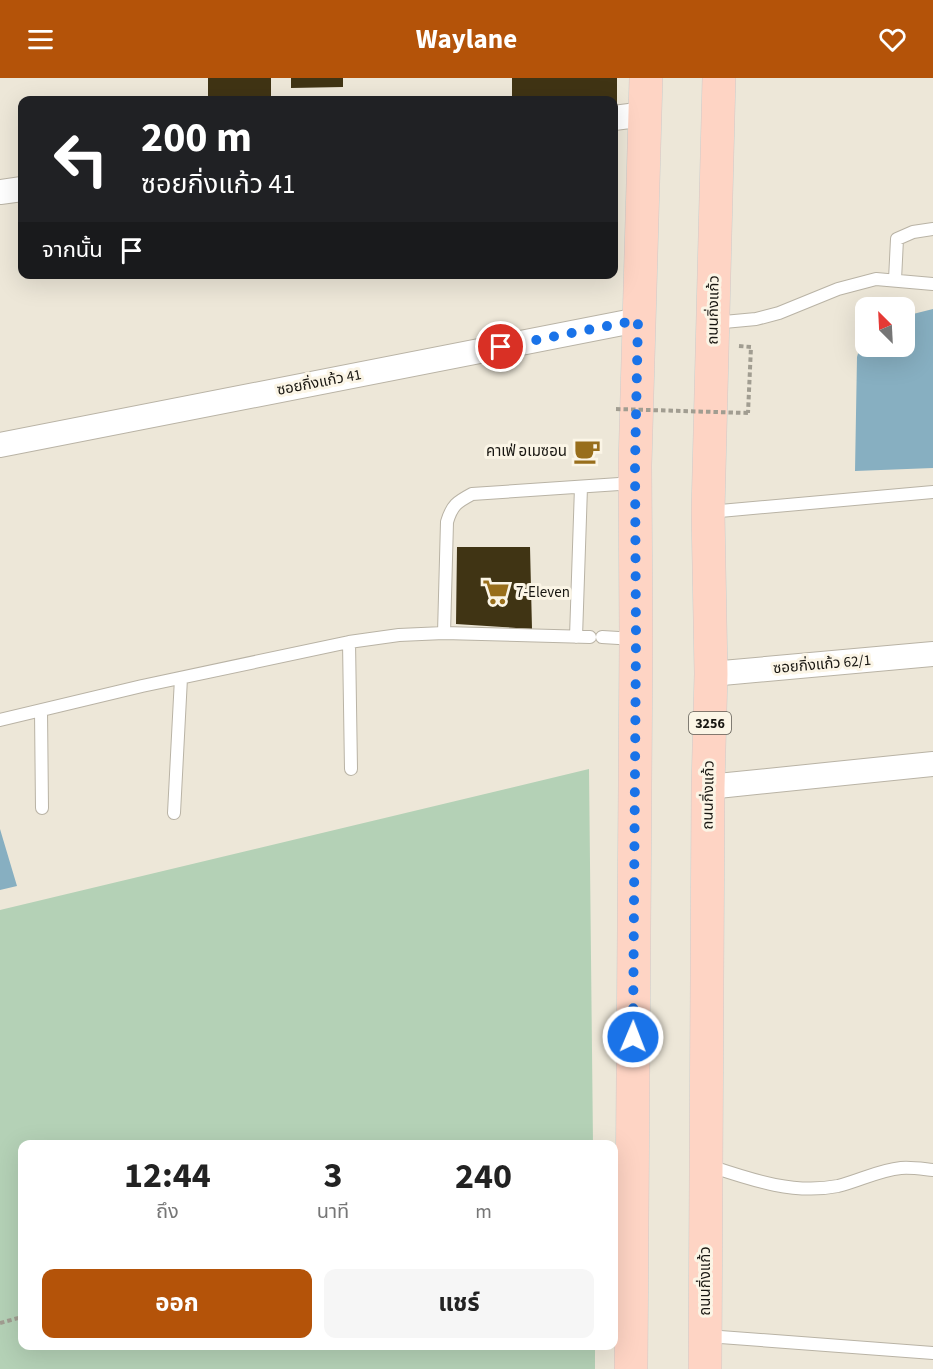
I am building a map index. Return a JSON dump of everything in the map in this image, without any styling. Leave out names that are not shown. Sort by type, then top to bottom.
[{"type":"main road","points":[[631,1369],[635,483],[638,320],[629,116],[646,78]]},
{"type":"main road","name":"ถนนกิ่งแก้ว","points":[[705,1369],[708,787],[711,674],[708,512],[719,78]]},
{"type":"street","points":[[0,192],[18,190]]},
{"type":"street","name":"ซอยกิ่งแก้ว 41","points":[[0,444],[638,320]]},
{"type":"street","name":"ซอยกิ่งแก้ว 62/1","points":[[711,674],[933,654]]},
{"type":"street","points":[[708,787],[933,764]]},
{"type":"lane","points":[[895,280],[897,239],[913,232],[933,229]]},
{"type":"lane","points":[[712,334],[779,313],[838,289],[876,279],[933,284]]},
{"type":"lane","points":[[444,633],[447,522],[450,511],[456,503],[472,494],[635,483]]},
{"type":"lane","points":[[576,637],[581,487]]},
{"type":"lane","points":[[708,512],[933,492]]},
{"type":"lane","points":[[0,720],[181,678],[350,642],[399,635],[444,633],[636,639]]},
{"type":"lane","points":[[350,642],[351,769]]},
{"type":"lane","points":[[174,813],[181,678]]},
{"type":"lane","points":[[41,711],[42,808]]},
{"type":"lane","points":[[706,1165],[754,1181],[808,1189],[838,1186],[901,1168],[933,1170]]},
{"type":"lane","points":[[705,1336],[933,1353]]},
{"type":"path","points":[[616,409],[748,413],[751,347],[712,334]]},
{"type":"path","points":[[0,1323],[18,1318]]},
{"type":"green space","points":[[589,769],[593,1140],[18,1140],[18,1350],[595,1350],[595,1369],[0,1369],[0,910]]},
{"type":"water","points":[[933,309],[933,468],[855,471],[857,357],[915,357],[915,314]]},
{"type":"water","points":[[0,829],[17,886],[0,890]]},
{"type":"building","points":[[208,78],[271,78],[271,96],[208,96]]},
{"type":"building","points":[[291,78],[343,78],[343,87],[291,88]]},
{"type":"building","points":[[512,78],[617,78],[617,96],[512,96]]},
{"type":"building","points":[[457,547],[530,547],[532,629],[456,624]]},
{"type":"place","name":"คาเฟ่ อเมซอน","points":[[587,451]]},
{"type":"place","name":"7-Eleven","points":[[496,592]]},
{"type":"route","points":[[501,347],[638,320],[635,465],[633,1037]]}]
